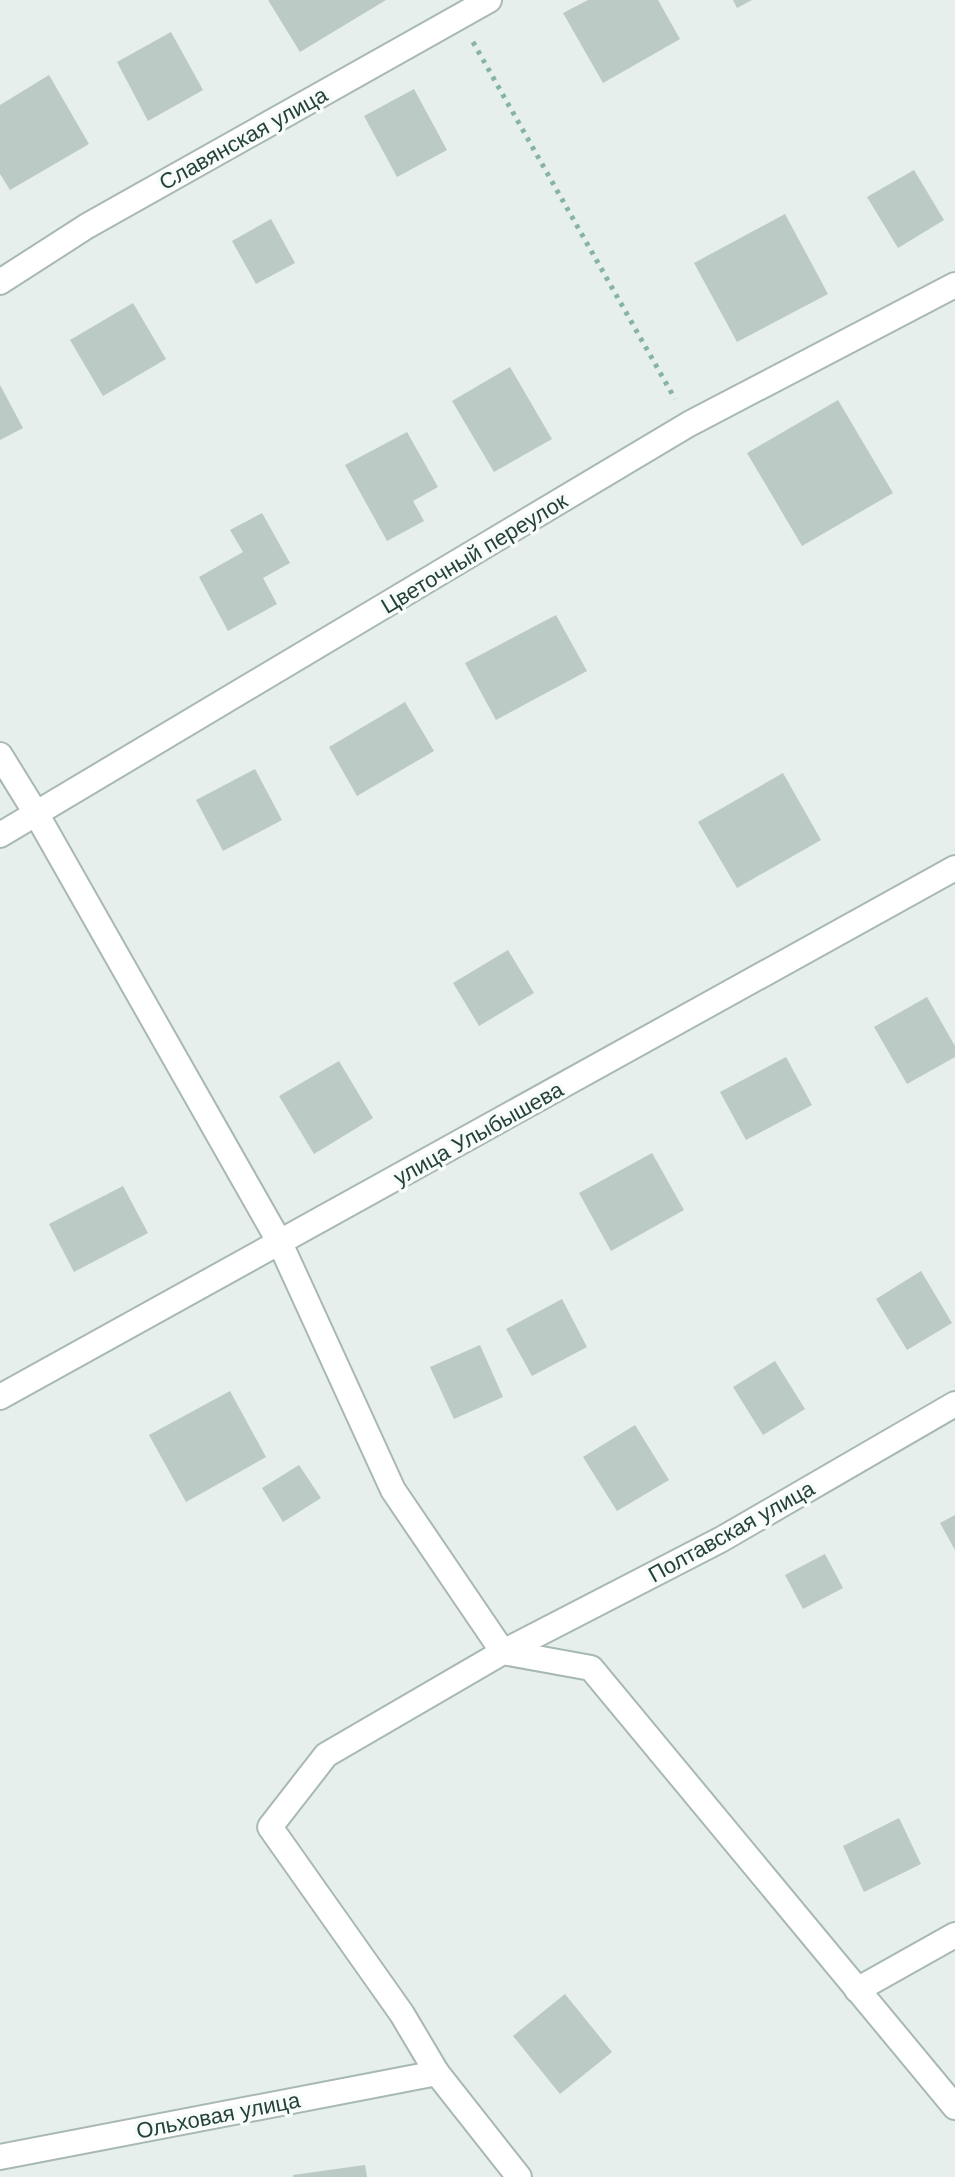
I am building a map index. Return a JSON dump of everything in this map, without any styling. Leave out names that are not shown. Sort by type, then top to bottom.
[{"type":"street","name":"Славянская улица","points":[[0,282],[87,226],[454,9],[489,0]]},
{"type":"street","name":"Цветочный переулок","points":[[0,835],[689,424],[955,285]]},
{"type":"street","points":[[0,755],[280,1243],[393,1490],[503,1652],[591,1668],[955,2107]]},
{"type":"street","name":"улица Улыбышева","points":[[0,1397],[955,868]]},
{"type":"street","name":"Полтавская улица","points":[[437,2073],[402,2014],[270,1827],[326,1755],[503,1652],[722,1539],[955,1404]]},
{"type":"street","points":[[857,1990],[955,1935]]},
{"type":"street","points":[[437,2073],[519,2177]]},
{"type":"street","name":"Ольховая улица","points":[[0,2157],[437,2073]]},
{"type":"path","points":[[454,9],[689,424]]},
{"type":"building","points":[[268,0],[386,0],[300,52]]},
{"type":"building","points":[[588,0],[658,0],[680,39],[603,83],[563,13]]},
{"type":"building","points":[[733,0],[752,0],[737,8]]},
{"type":"building","points":[[171,32],[203,90],[148,121],[117,62]]},
{"type":"building","points":[[49,75],[89,144],[10,190],[0,174],[0,105]]},
{"type":"building","points":[[414,89],[447,150],[397,177],[364,116]]},
{"type":"building","points":[[914,170],[944,220],[898,248],[867,197]]},
{"type":"building","points":[[785,214],[828,294],[737,342],[694,263]]},
{"type":"building","points":[[271,219],[295,263],[256,284],[232,241]]},
{"type":"building","points":[[133,303],[166,359],[103,396],[70,340]]},
{"type":"building","points":[[510,367],[552,439],[494,472],[452,401]]},
{"type":"building","points":[[0,385],[23,428],[0,440]]},
{"type":"building","points":[[838,400],[893,493],[802,546],[747,453]]},
{"type":"building","points":[[407,432],[438,487],[413,501],[424,521],[387,541],[345,465]]},
{"type":"building","points":[[262,513],[290,563],[263,578],[277,604],[228,631],[199,577],[243,552],[230,530]]},
{"type":"building","points":[[556,615],[587,671],[496,720],[465,663]]},
{"type":"building","points":[[405,702],[434,751],[357,796],[329,747]]},
{"type":"building","points":[[255,769],[282,820],[223,851],[196,800]]},
{"type":"building","points":[[783,773],[821,840],[737,888],[698,822]]},
{"type":"building","points":[[508,950],[534,993],[479,1026],[453,983]]},
{"type":"building","points":[[927,997],[955,1046],[955,1057],[907,1084],[874,1027]]},
{"type":"building","points":[[786,1057],[812,1105],[746,1140],[720,1092]]},
{"type":"building","points":[[339,1061],[373,1118],[314,1154],[279,1096]]},
{"type":"building","points":[[652,1153],[684,1210],[611,1251],[579,1193]]},
{"type":"building","points":[[123,1186],[148,1233],[74,1272],[49,1224]]},
{"type":"building","points":[[921,1271],[952,1323],[907,1350],[876,1299]]},
{"type":"building","points":[[562,1299],[587,1347],[532,1376],[506,1329]]},
{"type":"building","points":[[480,1345],[503,1397],[454,1419],[430,1367]]},
{"type":"building","points":[[775,1361],[805,1409],[763,1435],[733,1387]]},
{"type":"building","points":[[230,1391],[266,1457],[186,1502],[149,1435]]},
{"type":"building","points":[[635,1425],[669,1480],[617,1511],[583,1457]]},
{"type":"building","points":[[299,1465],[321,1498],[283,1522],[262,1488]]},
{"type":"building","points":[[955,1515],[955,1550],[940,1523]]},
{"type":"building","points":[[825,1554],[843,1588],[803,1609],[785,1575]]},
{"type":"building","points":[[899,1818],[921,1864],[864,1892],[843,1846]]},
{"type":"building","points":[[565,1994],[612,2052],[560,2094],[513,2036]]},
{"type":"building","points":[[365,2165],[367,2177],[293,2177],[293,2175]]}]
